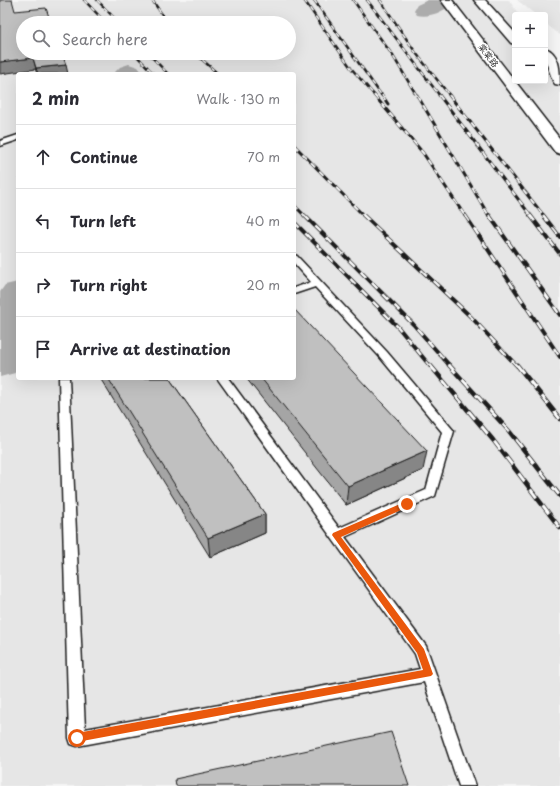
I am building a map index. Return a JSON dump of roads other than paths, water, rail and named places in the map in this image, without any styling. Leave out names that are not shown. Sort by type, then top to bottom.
[{"type":"street","name":"棠棠路","points":[[446,0],[560,149]]},
{"type":"street","points":[[480,0],[512,37]]},
{"type":"street","points":[[548,55],[552,59],[559,79]]},
{"type":"street","points":[[548,70],[559,79]]},
{"type":"lane","points":[[0,144],[16,138]]},
{"type":"lane","points":[[296,260],[383,354],[448,431],[431,493],[336,535]]},
{"type":"lane","points":[[296,290],[317,283]]},
{"type":"lane","points":[[64,380],[77,738],[428,674]]},
{"type":"lane","points":[[223,380],[421,651],[467,786]]},
{"type":"waterway","points":[[425,10],[444,0]]},
{"type":"waterway","points":[[0,363],[16,301]]},
{"type":"railway","points":[[84,0],[99,16]]},
{"type":"railway","points":[[97,0],[112,16]]},
{"type":"railway","points":[[152,0],[163,16]]},
{"type":"railway","points":[[304,0],[351,68],[375,96]]},
{"type":"railway","points":[[314,0],[382,96]]},
{"type":"railway","points":[[353,0],[393,56],[417,96]]},
{"type":"railway","points":[[367,0],[440,96]]},
{"type":"railway","points":[[380,0],[416,53],[450,96]]},
{"type":"railway","points":[[141,60],[152,72]]},
{"type":"railway","points":[[155,60],[166,72]]},
{"type":"railway","points":[[203,60],[216,72]]},
{"type":"railway","points":[[374,95],[423,153],[465,216]]},
{"type":"railway","points":[[382,95],[388,104]]},
{"type":"railway","points":[[417,95],[489,216]]},
{"type":"railway","points":[[439,95],[531,216]]},
{"type":"railway","points":[[449,95],[544,216]]},
{"type":"railway","points":[[296,147],[363,215]]},
{"type":"railway","points":[[296,207],[413,324],[450,366]]},
{"type":"railway","points":[[363,215],[472,318],[517,366]]},
{"type":"railway","points":[[465,215],[560,357]]},
{"type":"railway","points":[[489,215],[560,315]]},
{"type":"railway","points":[[530,215],[560,254]]},
{"type":"railway","points":[[543,215],[560,237]]},
{"type":"railway","points":[[296,224],[398,327],[430,366]]},
{"type":"railway","points":[[430,365],[493,440],[560,528]]},
{"type":"railway","points":[[449,365],[509,431],[560,496]]},
{"type":"railway","points":[[517,365],[560,419]]}]
